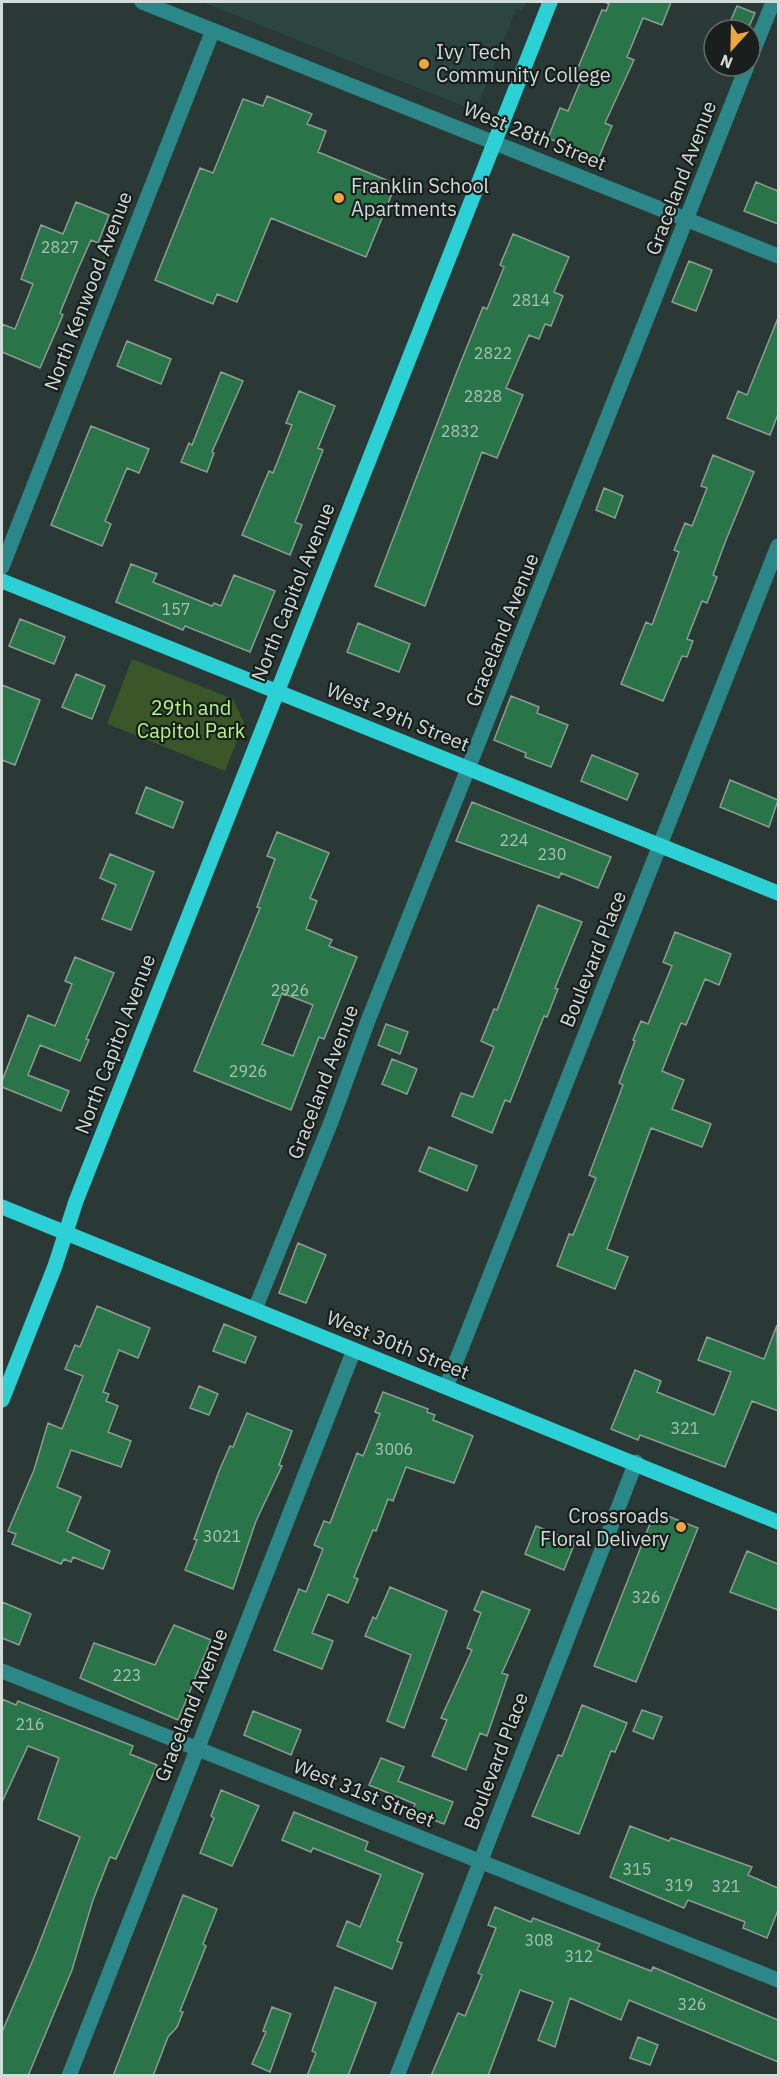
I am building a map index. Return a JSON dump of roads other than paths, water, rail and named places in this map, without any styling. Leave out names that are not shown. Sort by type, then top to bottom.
[{"type":"main road","name":"North Capitol Avenue","points":[[2,1400],[276,690],[550,2]]},
{"type":"main road","name":"West 29th Street","points":[[2,581],[661,844],[778,894]]},
{"type":"main road","name":"West 30th Street","points":[[2,1207],[636,1462],[778,1522]]},
{"type":"street","name":"West 28th Street","points":[[142,2],[778,256]]},
{"type":"street","points":[[762,29],[773,2]]},
{"type":"street","name":"North Kenwood Avenue","points":[[2,567],[213,30]]},
{"type":"street","name":"Graceland Avenue","points":[[255,1309],[742,78]]},
{"type":"street","name":"Boulevard Place","points":[[446,1387],[778,546]]},
{"type":"street","name":"Graceland Avenue","points":[[69,2076],[354,1350]]},
{"type":"street","name":"Boulevard Place","points":[[397,2076],[636,1462]]},
{"type":"street","name":"West 31st Street","points":[[2,1671],[778,1980]]},
{"type":"place","name":"Ivy Tech Community College","points":[[424,64]]},
{"type":"place","name":"Franklin School Apartments","points":[[339,198]]},
{"type":"place","name":"Crossroads Floral Delivery","points":[[681,1527]]},
{"type":"park label","name":"29th and Capitol Park","points":[[191,720]]}]
